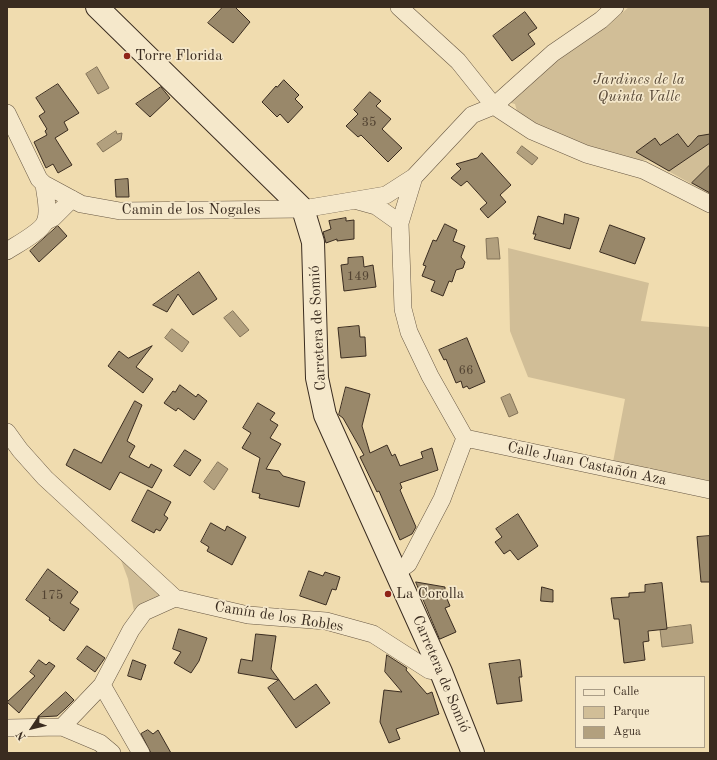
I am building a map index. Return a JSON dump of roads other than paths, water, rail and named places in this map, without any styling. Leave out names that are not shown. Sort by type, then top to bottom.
[{"type":"street","name":"Carretera de Somió","points":[[97,7],[275,179],[303,209],[313,242],[317,378],[325,415],[441,672],[473,753]]},
{"type":"street","points":[[399,7],[458,61],[494,106],[532,131],[586,154],[643,170],[710,204]]},
{"type":"street","points":[[397,572],[408,564],[442,499],[465,438],[430,376],[409,332],[403,309],[400,223],[414,177],[472,116],[494,106],[552,53],[601,20],[615,7]]},
{"type":"street","name":"Camin de los Nogales","points":[[7,113],[39,179],[44,184],[81,204],[120,212],[303,209],[358,201],[386,195],[414,177]]},
{"type":"street","points":[[44,184],[47,208],[45,222]]},
{"type":"street","points":[[7,251],[38,230],[72,199]]},
{"type":"street","points":[[358,201],[376,206],[400,223]]},
{"type":"street","name":"Camín de los Robles","points":[[7,432],[20,450],[45,478],[175,598],[248,615],[326,621],[346,626],[373,634],[429,670],[441,672]]},
{"type":"street","name":"Calle Juan Castañón Aza","points":[[465,438],[710,490]]},
{"type":"street","points":[[62,727],[102,685],[131,630],[144,612],[175,598]]},
{"type":"street","points":[[102,685],[141,753]]},
{"type":"street","points":[[7,728],[62,727],[100,743],[112,753]]},
{"type":"water","points":[[97,67],[109,88],[98,94],[86,74]]},
{"type":"water","points":[[116,131],[117,134],[122,133],[121,140],[103,152],[97,144]]},
{"type":"water","points":[[522,146],[538,158],[532,165],[517,153]]},
{"type":"water","points":[[498,238],[500,259],[487,259],[486,239]]},
{"type":"water","points":[[233,311],[249,330],[240,337],[224,318]]},
{"type":"water","points":[[172,329],[189,342],[182,352],[165,338]]},
{"type":"water","points":[[510,394],[518,413],[509,417],[501,398]]},
{"type":"water","points":[[218,462],[228,469],[214,490],[204,482]]},
{"type":"water","points":[[691,625],[693,643],[662,647],[660,629]]},
{"type":"place","name":"Torre Florida","points":[[127,56]]},
{"type":"place","name":"La Corolla","points":[[388,594]]},
{"type":"park label","name":"Jardines de la Quinta Valle","points":[[639,88]]}]
